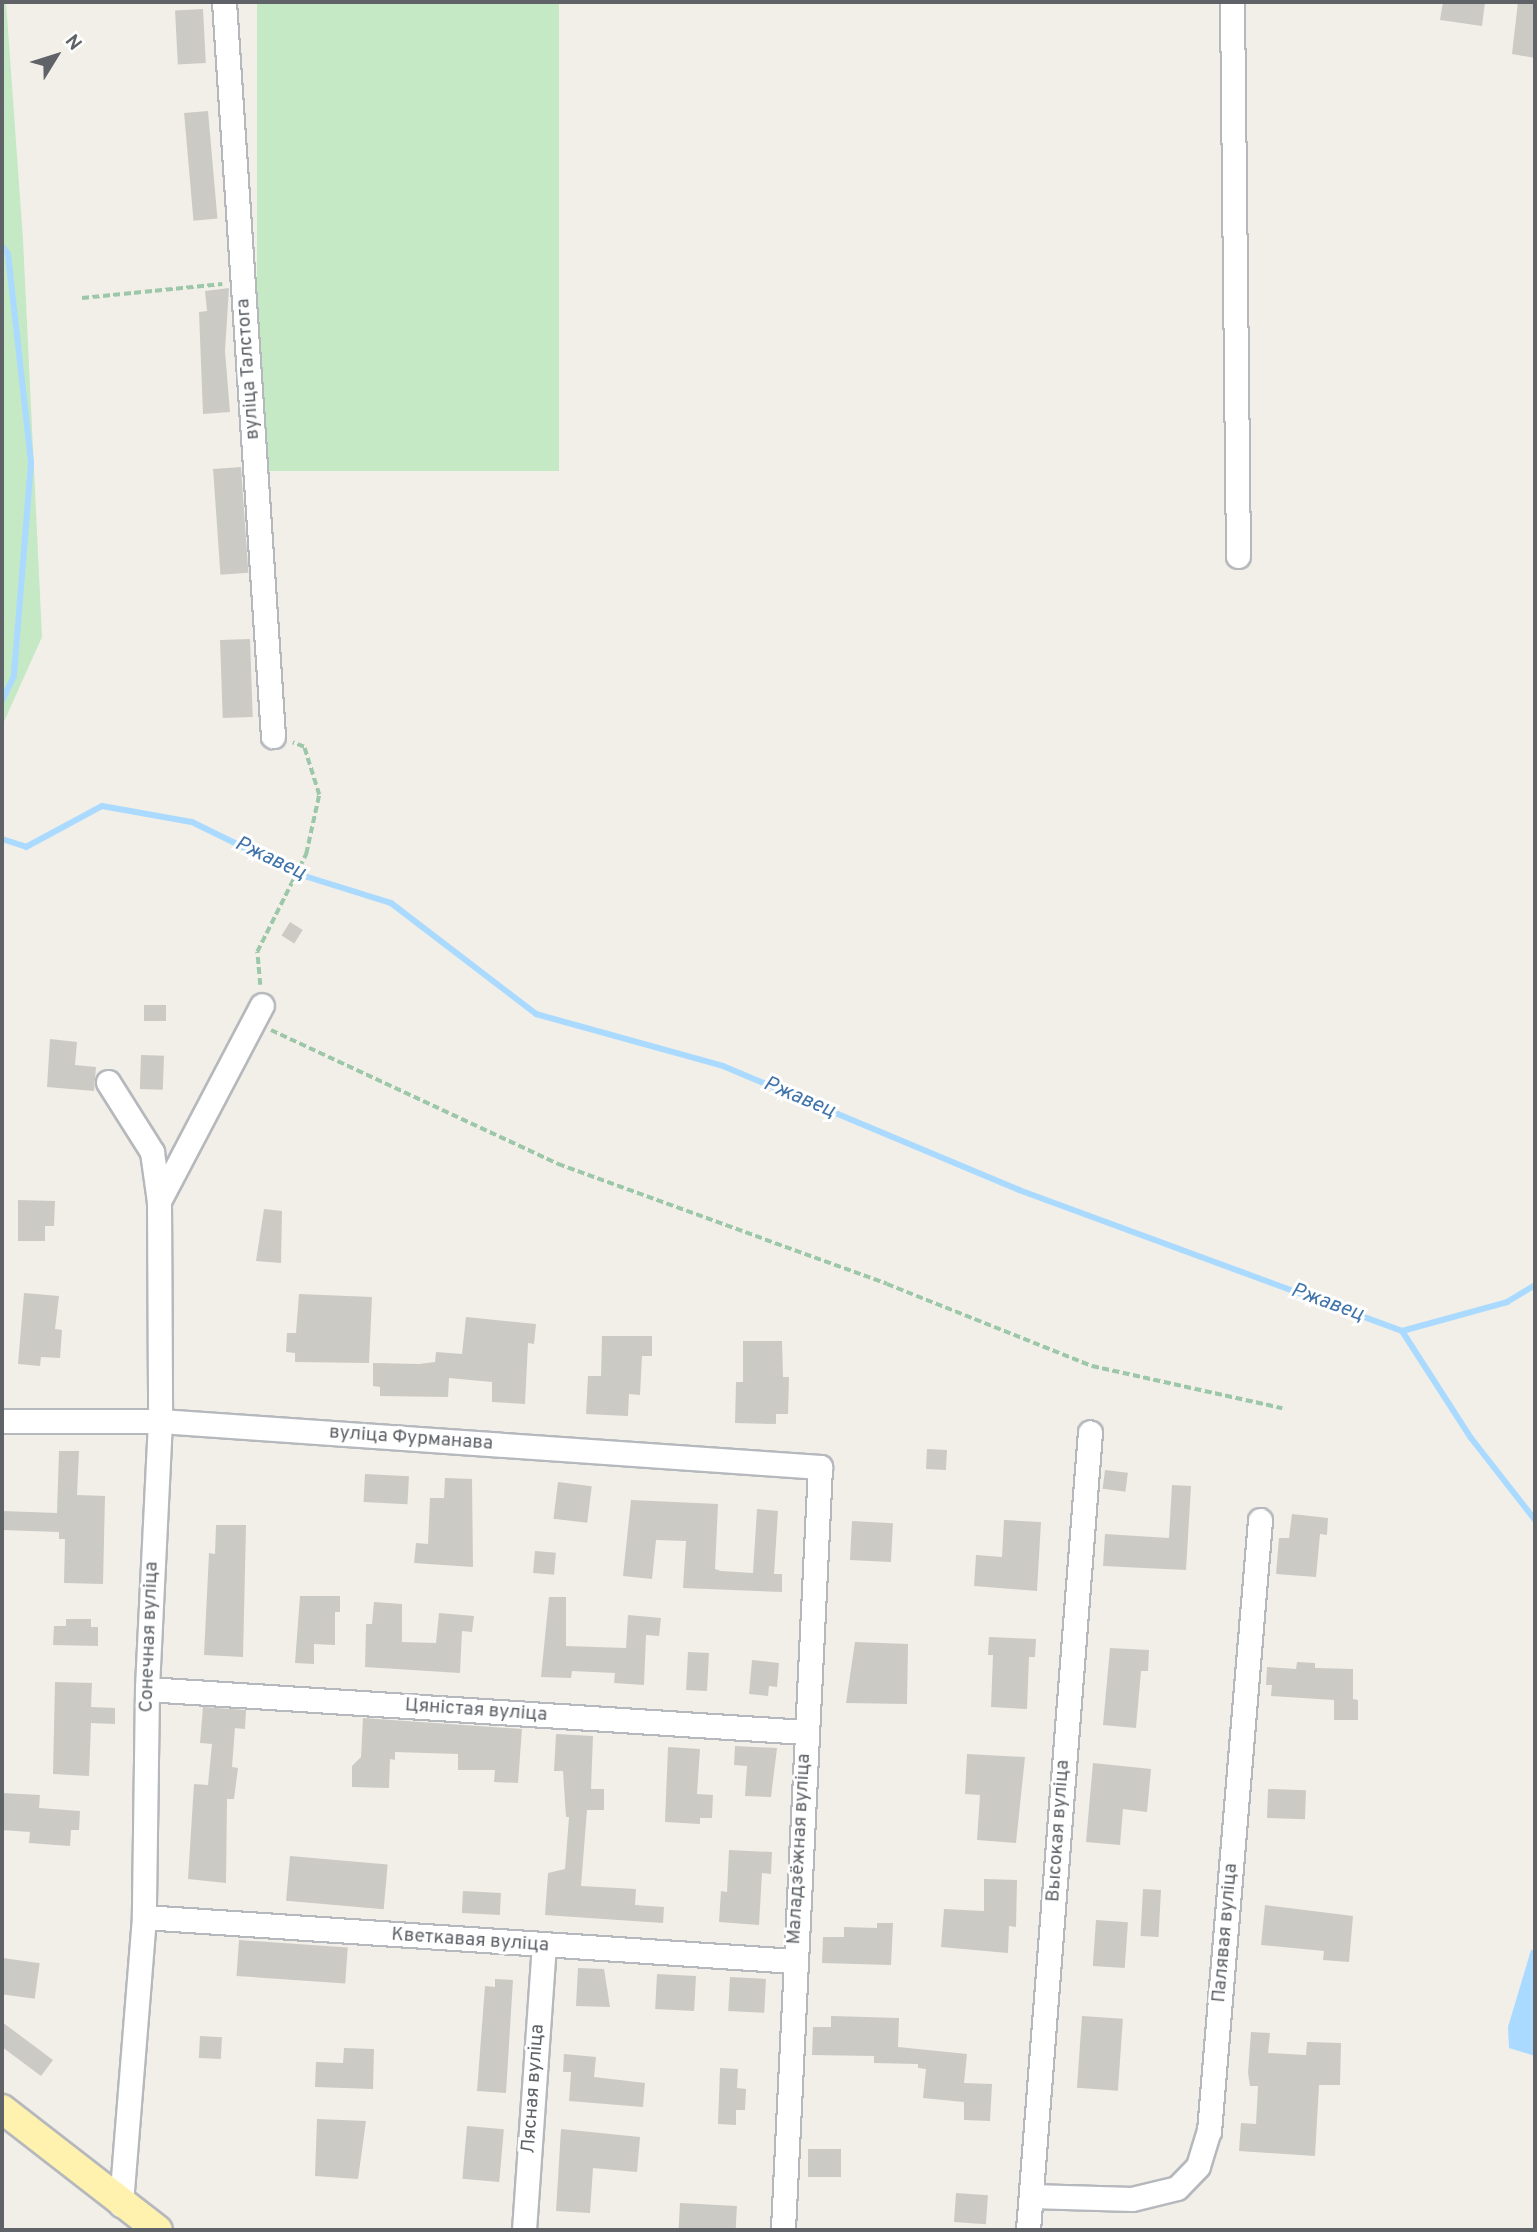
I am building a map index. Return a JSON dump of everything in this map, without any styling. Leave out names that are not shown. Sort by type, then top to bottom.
[{"type":"main road","points":[[2,2109],[121,2205],[158,2230]]},
{"type":"street","name":"вуліца Талстога","points":[[224,2],[273,736]]},
{"type":"street","points":[[1231,2],[1238,556]]},
{"type":"street","points":[[159,1201],[258,1014]]},
{"type":"street","name":"Сонечная вуліца","points":[[107,1082],[152,1152],[159,1201],[160,1421],[147,1689],[145,1917],[121,2205]]},
{"type":"street","name":"вуліца Фурманава","points":[[2,1421],[160,1421],[820,1467]]},
{"type":"street","name":"Высокая вуліца","points":[[1028,2230],[1090,1432]]},
{"type":"street","name":"Маладзёжная вуліца","points":[[783,2230],[805,1732],[820,1467]]},
{"type":"street","name":"Палявая вуліца","points":[[1031,2196],[1132,2199],[1177,2188],[1198,2166],[1209,2131],[1260,1520]]},
{"type":"street","name":"Цяністая вуліца","points":[[147,1689],[805,1732]]},
{"type":"street","name":"Кветкавая вуліца","points":[[145,1917],[544,1947],[795,1961]]},
{"type":"street","name":"Лясная вуліца","points":[[524,2230],[544,1947]]},
{"type":"path","points":[[82,298],[243,282]]},
{"type":"path","points":[[273,736],[304,747],[318,795],[303,861],[257,952],[258,1014],[558,1164],[887,1284],[1092,1366],[1282,1408]]},
{"type":"green space","points":[[2,2],[6,2],[23,240],[42,637],[2,726]]},
{"type":"green space","points":[[257,2],[559,2],[559,471],[257,471]]},
{"type":"water","points":[[1531,1950],[1535,1950],[1535,2056],[1509,2048],[1508,2027]]},
{"type":"building","points":[[1443,2],[1485,2],[1482,26],[1440,20]]},
{"type":"building","points":[[1518,2],[1535,2],[1535,58],[1512,54]]},
{"type":"building","points":[[203,9],[206,63],[178,64],[175,10]]},
{"type":"building","points":[[208,111],[217,219],[194,221],[184,113]]},
{"type":"building","points":[[229,288],[225,351],[230,412],[203,414],[199,312],[207,311],[205,291]]},
{"type":"building","points":[[241,467],[248,573],[220,575],[213,469]]},
{"type":"building","points":[[250,639],[253,717],[223,718],[220,640]]},
{"type":"building","points":[[290,922],[303,930],[294,944],[282,936]]},
{"type":"building","points":[[144,1005],[166,1005],[166,1021],[144,1021]]},
{"type":"building","points":[[50,1039],[77,1042],[75,1065],[96,1067],[94,1091],[47,1087]]},
{"type":"building","points":[[141,1055],[164,1056],[163,1090],[140,1089]]},
{"type":"building","points":[[18,1200],[55,1201],[54,1226],[45,1226],[45,1241],[18,1241]]},
{"type":"building","points":[[264,1209],[282,1211],[281,1263],[256,1261]]},
{"type":"building","points":[[24,1293],[59,1296],[55,1329],[62,1330],[60,1358],[41,1357],[40,1366],[18,1364]]},
{"type":"building","points":[[299,1294],[372,1297],[369,1363],[295,1362],[295,1353],[286,1352],[287,1333],[296,1333]]},
{"type":"building","points":[[466,1317],[536,1324],[534,1344],[528,1343],[525,1404],[492,1402],[492,1382],[449,1378],[448,1397],[380,1396],[380,1387],[373,1386],[373,1363],[419,1364],[435,1362],[436,1352],[462,1354]]},
{"type":"building","points":[[602,1336],[652,1336],[652,1356],[642,1356],[640,1395],[629,1394],[628,1416],[586,1414],[588,1376],[601,1376]]},
{"type":"building","points":[[743,1341],[782,1341],[783,1377],[789,1377],[788,1414],[776,1414],[776,1424],[735,1423],[736,1382],[743,1382]]},
{"type":"building","points":[[927,1449],[947,1450],[946,1470],[926,1469]]},
{"type":"building","points":[[59,1451],[79,1451],[77,1495],[105,1496],[103,1584],[64,1583],[65,1539],[59,1539],[59,1532],[2,1530],[2,1511],[57,1513]]},
{"type":"building","points":[[1105,1470],[1128,1473],[1126,1492],[1103,1489]]},
{"type":"building","points":[[365,1474],[409,1476],[407,1504],[364,1502]]},
{"type":"building","points":[[445,1478],[472,1479],[473,1567],[414,1563],[416,1543],[428,1544],[430,1498],[444,1498]]},
{"type":"building","points":[[558,1482],[592,1486],[587,1523],[553,1519]]},
{"type":"building","points":[[1172,1485],[1191,1486],[1186,1570],[1103,1566],[1105,1534],[1169,1538]]},
{"type":"building","points":[[631,1500],[718,1504],[715,1569],[721,1571],[753,1573],[757,1509],[778,1511],[774,1574],[782,1574],[782,1592],[683,1588],[686,1541],[656,1540],[652,1579],[623,1576]]},
{"type":"building","points":[[1292,1514],[1328,1518],[1327,1535],[1320,1534],[1316,1577],[1276,1574],[1279,1538],[1289,1538]]},
{"type":"building","points":[[1004,1520],[1041,1522],[1037,1591],[974,1586],[976,1555],[1002,1557]]},
{"type":"building","points":[[852,1521],[893,1523],[891,1562],[850,1560]]},
{"type":"building","points":[[216,1525],[246,1525],[243,1657],[204,1655],[209,1553],[215,1554]]},
{"type":"building","points":[[535,1551],[556,1553],[554,1575],[533,1573]]},
{"type":"building","points":[[300,1596],[340,1596],[340,1612],[335,1612],[335,1645],[314,1644],[314,1664],[295,1663]]},
{"type":"building","points":[[549,1597],[566,1597],[566,1646],[626,1648],[628,1615],[661,1618],[659,1636],[646,1635],[644,1685],[614,1683],[615,1673],[572,1671],[571,1678],[541,1677]]},
{"type":"building","points":[[374,1602],[402,1604],[402,1642],[436,1643],[439,1613],[474,1616],[472,1632],[462,1631],[460,1673],[365,1667],[366,1624],[372,1624]]},
{"type":"building","points":[[66,1619],[91,1619],[91,1627],[98,1627],[98,1646],[53,1645],[54,1626],[66,1626]]},
{"type":"building","points":[[989,1637],[1036,1639],[1035,1657],[1029,1657],[1027,1709],[991,1707],[993,1655],[988,1655]]},
{"type":"building","points":[[855,1642],[908,1644],[907,1704],[846,1703]]},
{"type":"building","points":[[1110,1648],[1149,1650],[1148,1671],[1141,1671],[1136,1728],[1103,1725]]},
{"type":"building","points":[[688,1652],[709,1653],[707,1691],[686,1690]]},
{"type":"building","points":[[752,1660],[779,1663],[777,1687],[769,1686],[768,1696],[749,1694]]},
{"type":"building","points":[[1297,1662],[1315,1663],[1315,1668],[1353,1669],[1353,1699],[1358,1700],[1358,1720],[1334,1720],[1334,1700],[1271,1696],[1272,1685],[1266,1685],[1267,1667],[1296,1669]]},
{"type":"building","points":[[55,1682],[92,1683],[91,1707],[115,1708],[115,1724],[91,1723],[89,1776],[53,1774]]},
{"type":"building","points":[[203,1707],[246,1710],[245,1729],[235,1728],[232,1767],[238,1768],[234,1799],[227,1799],[226,1883],[188,1879],[194,1784],[208,1785],[212,1744],[200,1743]]},
{"type":"building","points":[[363,1718],[522,1729],[518,1783],[494,1782],[495,1770],[458,1770],[458,1754],[395,1752],[395,1760],[390,1759],[389,1788],[352,1787],[352,1766],[361,1757]]},
{"type":"building","points":[[556,1734],[593,1736],[591,1789],[604,1789],[604,1810],[587,1810],[581,1886],[636,1889],[635,1905],[664,1907],[663,1923],[545,1915],[548,1873],[565,1869],[569,1817],[566,1817],[563,1771],[554,1771]]},
{"type":"building","points":[[735,1746],[777,1748],[771,1797],[745,1796],[747,1766],[734,1765]]},
{"type":"building","points":[[668,1747],[700,1749],[697,1794],[713,1795],[712,1818],[700,1818],[700,1824],[665,1822]]},
{"type":"building","points":[[967,1754],[1025,1757],[1016,1843],[977,1840],[980,1795],[965,1794]]},
{"type":"building","points":[[1093,1763],[1151,1769],[1147,1812],[1123,1809],[1120,1845],[1086,1842]]},
{"type":"building","points":[[1268,1789],[1306,1790],[1305,1819],[1267,1818]]},
{"type":"building","points":[[3,1793],[40,1795],[39,1808],[80,1811],[79,1830],[71,1830],[70,1846],[29,1843],[30,1832],[2,1830]]},
{"type":"building","points":[[729,1850],[772,1852],[771,1874],[762,1873],[759,1925],[719,1922],[721,1891],[727,1892]]},
{"type":"building","points":[[290,1856],[388,1865],[384,1909],[286,1901]]},
{"type":"building","points":[[984,1879],[1017,1880],[1016,1927],[1009,1926],[1008,1953],[941,1947],[944,1909],[984,1911]]},
{"type":"building","points":[[1143,1889],[1161,1890],[1159,1937],[1141,1936]]},
{"type":"building","points":[[463,1891],[501,1893],[500,1915],[462,1913]]},
{"type":"building","points":[[1265,1905],[1353,1916],[1349,1962],[1323,1960],[1324,1951],[1261,1945]]},
{"type":"building","points":[[1096,1920],[1128,1922],[1125,1968],[1093,1966]]},
{"type":"building","points":[[877,1923],[893,1923],[891,1965],[822,1963],[823,1937],[844,1937],[844,1927],[877,1928]]},
{"type":"building","points":[[239,1940],[348,1948],[345,1984],[236,1976]]},
{"type":"building","points":[[3,1958],[40,1963],[35,1999],[2,1994]]},
{"type":"building","points":[[578,1968],[604,1969],[610,2007],[576,2006]]},
{"type":"building","points":[[657,1974],[696,1976],[694,2011],[655,2009]]},
{"type":"building","points":[[730,1977],[766,1979],[764,2013],[728,2011]]},
{"type":"building","points":[[495,1979],[513,1980],[506,2093],[477,2091],[485,1986],[495,1987]]},
{"type":"building","points":[[831,2016],[899,2018],[898,2047],[967,2054],[964,2083],[992,2084],[990,2121],[964,2120],[964,2102],[923,2098],[926,2069],[918,2068],[918,2064],[874,2063],[874,2056],[812,2055],[813,2027],[831,2027]]},
{"type":"building","points":[[1082,2016],[1123,2019],[1118,2091],[1077,2088]]},
{"type":"building","points":[[2,2022],[53,2060],[41,2076],[2,2047]]},
{"type":"building","points":[[1251,2032],[1270,2033],[1268,2053],[1306,2055],[1307,2042],[1341,2043],[1340,2085],[1319,2085],[1315,2156],[1239,2151],[1241,2123],[1256,2124],[1258,2086],[1250,2086],[1248,2073]]},
{"type":"building","points":[[200,2036],[222,2037],[221,2059],[199,2058]]},
{"type":"building","points":[[344,2048],[374,2049],[373,2089],[315,2087],[316,2062],[343,2063]]},
{"type":"building","points":[[564,2054],[596,2057],[594,2077],[645,2083],[643,2107],[569,2101],[571,2072],[563,2072]]},
{"type":"building","points":[[720,2068],[738,2069],[737,2088],[746,2089],[745,2110],[736,2110],[736,2125],[718,2124]]},
{"type":"building","points":[[317,2119],[366,2121],[358,2179],[315,2176]]},
{"type":"building","points":[[467,2126],[504,2129],[499,2182],[462,2179]]},
{"type":"building","points":[[561,2129],[640,2137],[637,2172],[593,2168],[590,2213],[556,2211]]},
{"type":"building","points":[[808,2149],[841,2149],[841,2177],[808,2177]]},
{"type":"building","points":[[956,2193],[988,2195],[986,2224],[954,2222]]},
{"type":"building","points":[[680,2203],[737,2206],[736,2230],[679,2230]]},
{"type":"waterway","name":"Ржавец","points":[[2,246],[8,254],[31,463],[14,676],[2,701]]},
{"type":"waterway","name":"Ржавец","points":[[2,839],[26,847],[102,806],[192,822],[298,874],[391,903],[536,1014],[723,1066],[1019,1190],[1402,1331],[1471,1438],[1535,1520]]},
{"type":"waterway","points":[[1402,1331],[1507,1302],[1535,1285]]}]
